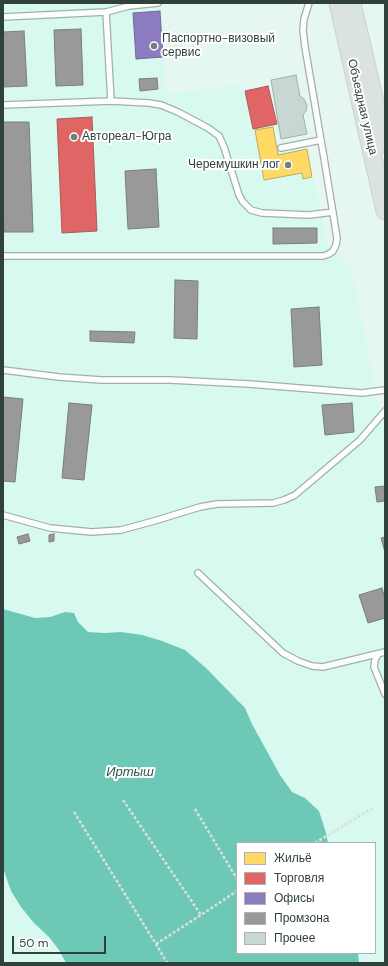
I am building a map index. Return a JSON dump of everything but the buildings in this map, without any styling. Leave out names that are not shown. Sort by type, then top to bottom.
[{"type":"main road","name":"Объездная улица","points":[[338,3],[385,211]]},
{"type":"main road","name":"Объездная улица","points":[[352,3],[385,145]]},
{"type":"lane","points":[[3,17],[106,12],[129,4],[158,3]]},
{"type":"lane","points":[[3,256],[323,256],[333,251],[337,238],[304,47],[304,19],[309,3]]},
{"type":"lane","points":[[106,12],[111,101]]},
{"type":"lane","points":[[3,105],[111,101],[161,105],[208,128],[219,136],[224,147],[239,195],[243,202],[251,210],[262,213],[309,215],[333,212]]},
{"type":"lane","points":[[281,148],[321,140]]},
{"type":"lane","points":[[3,370],[59,377],[101,380],[194,381],[362,393],[385,390]]},
{"type":"lane","points":[[3,515],[50,528],[92,532],[121,530],[200,507],[217,504],[273,503],[295,495],[360,440],[385,411]]},
{"type":"lane","points":[[198,573],[283,653],[298,661],[312,666],[323,667],[385,652]]},
{"type":"lane","points":[[378,654],[374,667],[385,694]]},
{"type":"path","points":[[123,800],[201,915]]},
{"type":"path","points":[[196,808],[236,877]]},
{"type":"path","points":[[317,842],[373,808]]},
{"type":"path","points":[[74,812],[167,963]]},
{"type":"path","points":[[156,944],[236,892]]},
{"type":"shaded area","points":[[3,3],[159,3],[167,94],[241,84],[243,91],[268,86],[277,124],[273,127],[278,154],[307,149],[312,177],[328,243],[351,267],[385,436],[385,963],[359,963],[358,954],[376,954],[376,842],[328,842],[319,811],[305,798],[292,792],[280,775],[252,724],[245,708],[206,668],[185,650],[121,632],[88,632],[65,612],[50,617],[35,618],[3,609]]},
{"type":"shaded area","points":[[3,868],[11,891],[21,907],[34,923],[49,937],[59,950],[66,963],[3,963]]},
{"type":"water","name":"Иртыш","points":[[3,609],[35,618],[50,617],[65,612],[74,613],[78,622],[88,632],[121,632],[142,635],[185,650],[206,668],[245,708],[252,724],[280,775],[292,792],[305,798],[319,811],[328,842],[236,842],[236,954],[358,954],[359,963],[66,963],[59,950],[49,937],[34,923],[21,907],[11,891],[3,868]]},
{"type":"place","name":"Паспортно-визовый сервис","points":[[154,46]]},
{"type":"place","name":"Автореал-Югра","points":[[74,137]]},
{"type":"place","name":"Черемушкин лог","points":[[288,165]]}]
